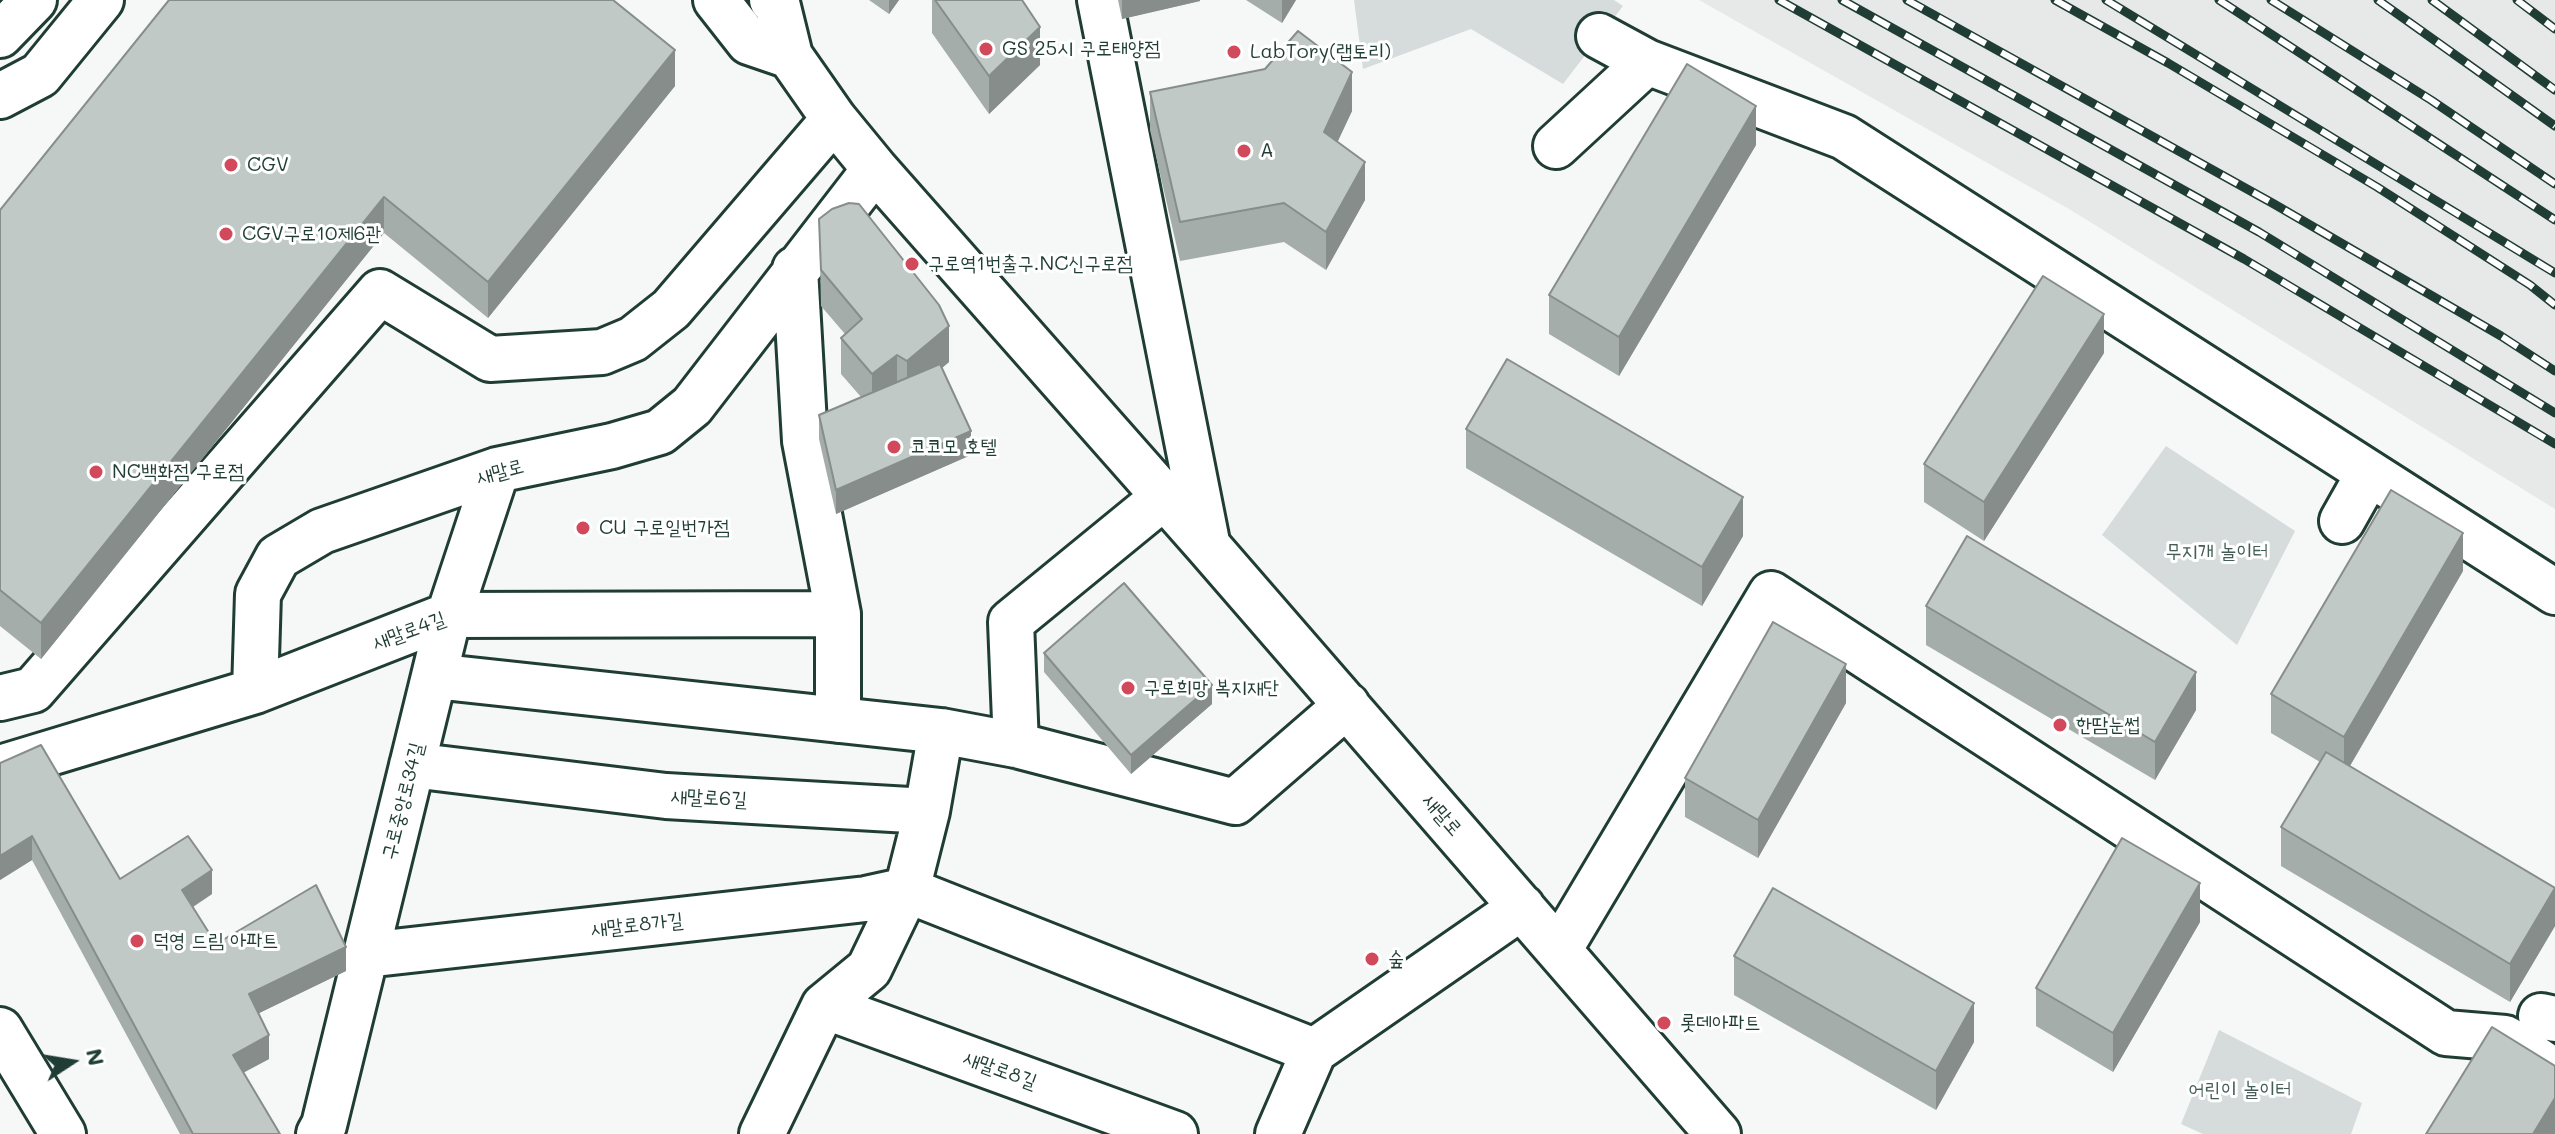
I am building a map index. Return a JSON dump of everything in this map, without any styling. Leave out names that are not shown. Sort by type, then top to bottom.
[{"type":"street","points":[[0,35],[34,0]]},
{"type":"street","points":[[0,96],[40,75],[101,0]]},
{"type":"street","points":[[716,0],[749,42],[790,56]]},
{"type":"street","name":"새말로","points":[[772,0],[778,7],[790,56],[834,119],[875,169],[1165,496],[1718,1134]]},
{"type":"street","points":[[1100,0],[1207,545]]},
{"type":"street","points":[[1599,36],[1647,62],[1844,137],[2555,592]]},
{"type":"street","points":[[1556,146],[1647,62]]},
{"type":"street","points":[[0,698],[33,690],[380,292],[490,359],[602,352],[633,339],[671,309],[834,119]]},
{"type":"street","name":"새말로","points":[[255,691],[258,594],[278,557],[322,531],[497,470],[612,446],[660,432],[692,406],[875,169]]},
{"type":"street","points":[[795,269],[805,441],[838,614],[838,720]]},
{"type":"street","name":"구로중앙로34길","points":[[319,1134],[324,1125],[449,615],[497,470]]},
{"type":"street","points":[[2342,521],[2369,473]]},
{"type":"street","points":[[1016,745],[1011,622],[1165,496]]},
{"type":"street","points":[[1559,950],[1771,594],[2446,1033],[2505,1038],[2555,1072]]},
{"type":"street","name":"새말로4길","points":[[0,768],[255,691],[449,615],[838,614]]},
{"type":"street","points":[[434,676],[941,731],[1016,745],[1235,802],[1347,705]]},
{"type":"street","points":[[771,1131],[824,1006],[869,969],[907,890],[927,811],[941,731]]},
{"type":"street","name":"새말로6길","points":[[412,765],[666,796],[927,811]]},
{"type":"street","points":[[907,890],[1314,1051]]},
{"type":"street","name":"새말로8가길","points":[[366,955],[866,899],[907,890]]},
{"type":"street","points":[[1278,1134],[1314,1051],[1522,907]]},
{"type":"street","name":"새말로8길","points":[[824,1006],[1175,1134]]},
{"type":"street","points":[[0,1030],[63,1134]]},
{"type":"shaded area","points":[[1699,0],[2555,0],[2555,509],[2069,209]]},
{"type":"green space","points":[[1354,0],[1614,0],[1623,6],[1563,84],[1471,29],[1363,69]]},
{"type":"green space","name":"무지개 놀이터","points":[[2166,446],[2295,531],[2237,645],[2102,535]]},
{"type":"green space","name":"어린이 놀이터","points":[[2219,1030],[2362,1103],[2351,1134],[2203,1134],[2181,1124]]},
{"type":"building","name":"NC백화점 구로점","points":[[169,0],[613,0],[675,50],[488,282],[384,197],[41,623],[0,590],[0,210]]},
{"type":"building","points":[[935,0],[1022,0],[1040,27],[989,76]]},
{"type":"building","name":"A","points":[[1298,31],[1352,72],[1324,132],[1365,162],[1326,232],[1284,203],[1180,222],[1150,92],[1265,69]]},
{"type":"building","points":[[1687,64],[1756,106],[1619,337],[1549,295]]},
{"type":"building","points":[[849,203],[859,204],[939,305],[949,326],[907,361],[897,355],[872,374],[841,338],[862,319],[821,270],[819,219],[832,209]]},
{"type":"building","points":[[2043,276],[2104,314],[1984,502],[1924,464]]},
{"type":"building","points":[[1507,359],[1743,497],[1702,567],[1466,429]]},
{"type":"building","name":"코코모 호텔","points":[[940,364],[971,431],[836,490],[819,415]]},
{"type":"building","points":[[2391,490],[2463,533],[2344,737],[2271,694]]},
{"type":"building","points":[[1967,536],[2196,672],[2155,742],[1926,606]]},
{"type":"building","name":"구로희망 복지재단","points":[[1124,583],[1212,685],[1131,755],[1044,653]]},
{"type":"building","points":[[1773,622],[1846,664],[1758,820],[1685,778]]},
{"type":"building","name":"덕영 드림 아파트","points":[[41,745],[120,879],[188,836],[212,870],[182,890],[216,944],[316,885],[346,947],[249,994],[269,1035],[233,1055],[280,1134],[193,1134],[32,836],[0,856],[0,763]]},
{"type":"building","points":[[2326,752],[2555,888],[2510,964],[2281,827]]},
{"type":"building","points":[[2122,838],[2200,883],[2113,1033],[2036,988]]},
{"type":"building","points":[[1773,888],[1974,1003],[1936,1071],[1734,956]]},
{"type":"building","points":[[2492,1027],[2555,1066],[2555,1098],[2533,1134],[2426,1134]]},
{"type":"railway","points":[[1779,0],[2244,259],[2555,444]]},
{"type":"railway","points":[[1842,0],[2259,232],[2555,413]]},
{"type":"railway","points":[[1907,0],[2274,204],[2501,336],[2555,371]]},
{"type":"railway","points":[[2055,0],[2377,187],[2530,285],[2555,305]]},
{"type":"railway","points":[[2106,0],[2555,273]]},
{"type":"railway","points":[[2219,0],[2555,220]]},
{"type":"railway","points":[[2271,0],[2431,100],[2555,184]]},
{"type":"railway","points":[[2378,0],[2555,126]]},
{"type":"railway","points":[[2432,0],[2555,90]]},
{"type":"railway","points":[[2517,0],[2555,29]]},
{"type":"place","name":"GS 25시 구로태양점","points":[[986,49]]},
{"type":"place","name":"LabTory(랩토리)","points":[[1234,52]]},
{"type":"place","name":"A","points":[[1244,151]]},
{"type":"place","name":"CGV","points":[[231,165]]},
{"type":"place","name":"CGV구로10제6관","points":[[226,234]]},
{"type":"place","name":"구로역1번출구.NC신구로점","points":[[912,264]]},
{"type":"place","name":"코코모 호텔","points":[[894,447]]},
{"type":"place","name":"NC백화점 구로점","points":[[96,472]]},
{"type":"place","name":"CU 구로일번가점","points":[[583,528]]},
{"type":"place","name":"구로희망 복지재단","points":[[1128,688]]},
{"type":"place","name":"한땀눈썹","points":[[2060,725]]},
{"type":"place","name":"덕영 드림 아파트","points":[[137,941]]},
{"type":"place","name":"숲","points":[[1372,959]]},
{"type":"place","name":"롯데아파트","points":[[1664,1023]]}]
